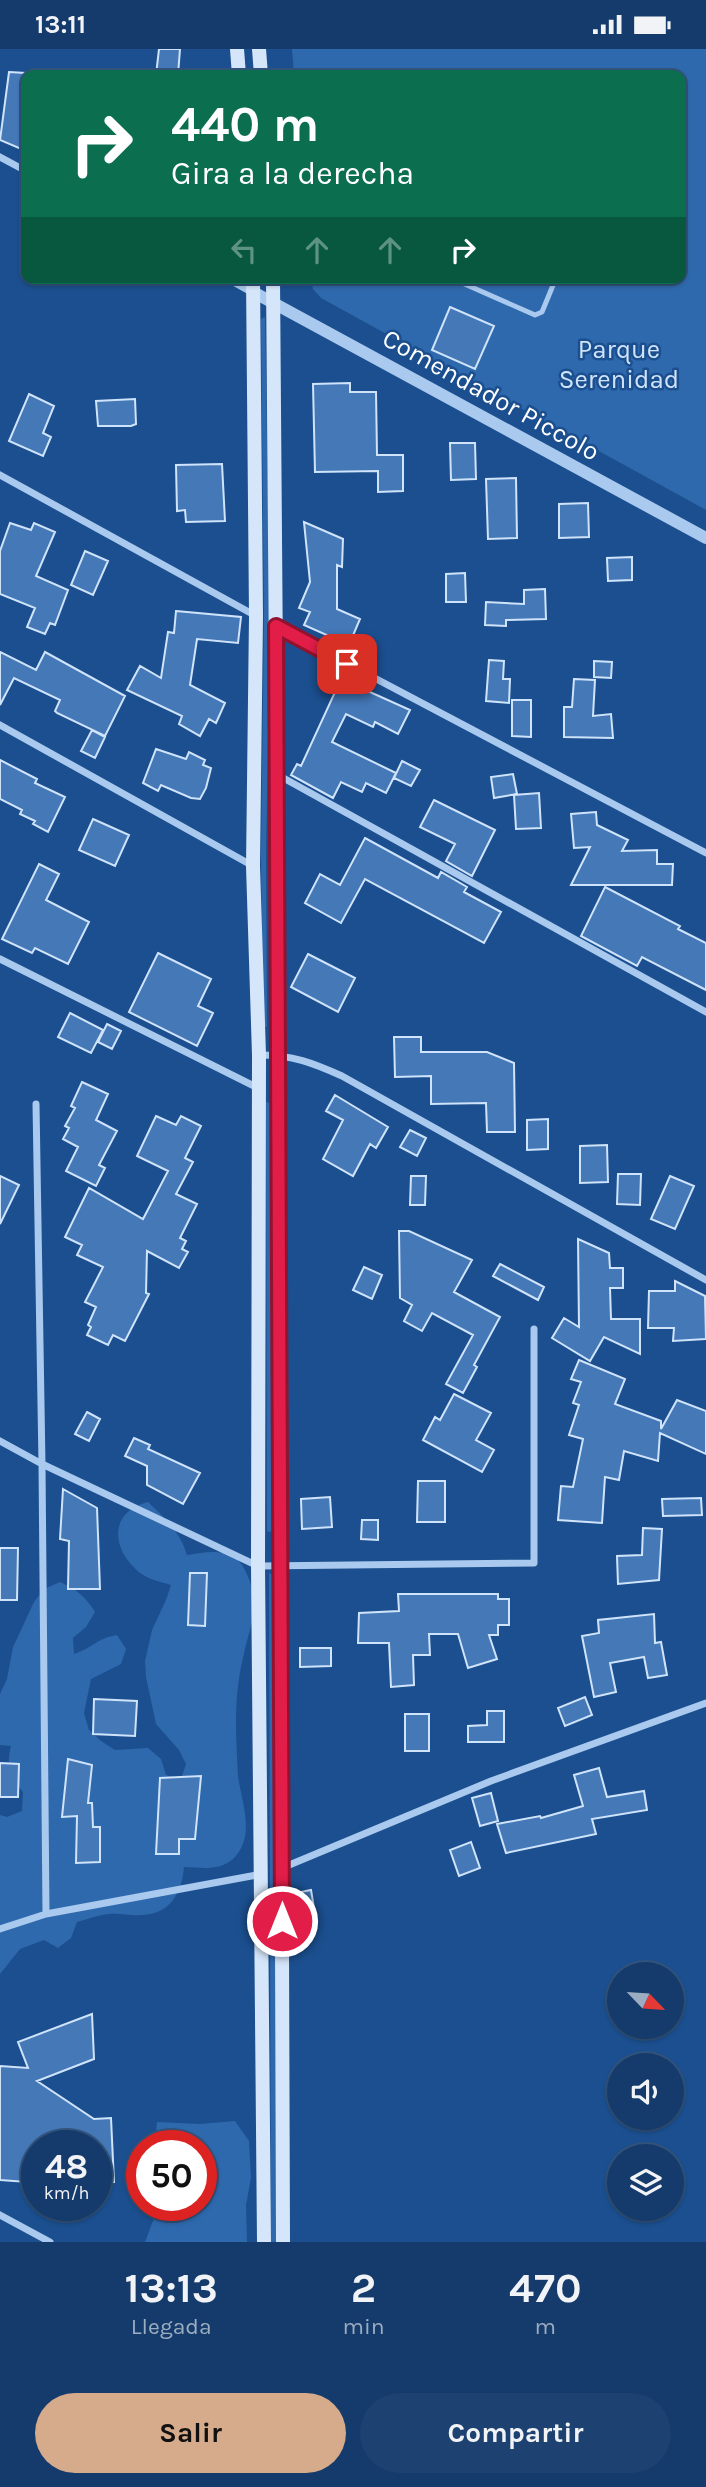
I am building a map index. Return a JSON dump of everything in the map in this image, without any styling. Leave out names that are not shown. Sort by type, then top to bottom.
[{"type":"main road","points":[[237,49],[239,70]]},
{"type":"main road","points":[[259,49],[261,70]]},
{"type":"main road","points":[[253,284],[256,616],[253,866],[260,1055],[258,1566],[264,2242]]},
{"type":"main road","points":[[273,284],[283,2242]]},
{"type":"street","points":[[0,157],[21,168]]},
{"type":"street","points":[[237,284],[254,293]]},
{"type":"street","name":"Comendador Piccolo","points":[[254,293],[706,538]]},
{"type":"street","points":[[0,475],[256,616]]},
{"type":"street","points":[[276,626],[706,853]]},
{"type":"street","points":[[0,725],[253,866]]},
{"type":"street","points":[[276,774],[706,1011]]},
{"type":"street","points":[[0,959],[258,1088]]},
{"type":"street","points":[[260,1055],[307,1060],[342,1076],[706,1280]]},
{"type":"street","points":[[36,1104],[47,1915]]},
{"type":"street","points":[[0,1441],[42,1464],[258,1566],[534,1563],[534,1329]]},
{"type":"street","points":[[281,1868],[491,1781],[706,1703]]},
{"type":"street","points":[[0,1929],[47,1915],[262,1874]]},
{"type":"street","points":[[0,2215],[50,2242]]},
{"type":"lane","points":[[464,284],[535,316],[542,312],[554,284]]},
{"type":"green space","name":"Parque Serenidad","points":[[292,49],[706,49],[706,510],[321,298],[312,284],[686,284],[686,70],[294,70]]},
{"type":"green space","points":[[265,317],[270,614],[266,856],[267,1027],[263,1026],[261,856],[264,614],[261,319]]},
{"type":"green space","points":[[266,1102],[270,1103],[273,1531],[269,1532],[267,1531]]},
{"type":"green space","points":[[148,1502],[176,1533],[187,1555],[219,1552],[234,1557],[245,1570],[250,1583],[254,1605],[240,1673],[236,1714],[238,1776],[246,1823],[244,1842],[235,1857],[223,1865],[208,1868],[184,1867],[177,1893],[160,1911],[142,1915],[105,1915],[77,1922],[71,1938],[58,1948],[44,1940],[20,1949],[0,1974],[0,1815],[7,1817],[22,1811],[23,1792],[10,1770],[11,1746],[0,1745],[0,1694],[7,1679],[13,1647],[34,1602],[44,1589],[60,1582],[80,1594],[95,1612],[86,1627],[73,1638],[74,1654],[105,1638],[117,1635],[126,1649],[121,1664],[91,1679],[84,1713],[89,1730],[115,1750],[148,1748],[161,1759],[166,1775],[181,1779],[186,1764],[179,1750],[156,1724],[146,1677],[145,1661],[152,1630],[171,1585],[140,1573],[123,1554],[119,1543],[120,1523],[126,1514]]},
{"type":"green space","points":[[269,1573],[273,1575],[277,2242],[271,2242]]},
{"type":"green space","points":[[235,2121],[249,2141],[251,2178],[246,2205],[247,2242],[145,2242],[153,2221],[217,2221],[217,2130],[156,2130],[157,2122],[200,2124]]},
{"type":"building","points":[[159,49],[180,49],[178,70],[157,70]]},
{"type":"building","points":[[9,72],[21,73],[21,149],[0,140]]},
{"type":"building","points":[[450,307],[494,326],[475,369],[432,350]]},
{"type":"building","points":[[350,383],[350,392],[376,392],[377,455],[403,455],[403,491],[378,492],[378,471],[315,472],[313,384]]},
{"type":"building","points":[[29,394],[54,406],[43,433],[51,437],[43,456],[9,441]]},
{"type":"building","points":[[135,399],[136,424],[98,426],[96,401]]},
{"type":"building","points":[[450,443],[475,443],[476,479],[451,480]]},
{"type":"building","points":[[222,464],[225,521],[186,522],[185,510],[177,511],[176,465]]},
{"type":"building","points":[[516,478],[517,538],[488,539],[486,479]]},
{"type":"building","points":[[588,503],[589,537],[559,538],[559,504]]},
{"type":"building","points":[[304,522],[343,539],[342,567],[337,565],[337,609],[360,619],[349,645],[304,625],[310,612],[299,608],[310,582]]},
{"type":"building","points":[[10,523],[31,530],[34,523],[55,532],[36,576],[68,590],[55,625],[50,623],[45,634],[27,627],[35,608],[0,594],[0,551]]},
{"type":"building","points":[[85,551],[108,561],[93,595],[71,585]]},
{"type":"building","points":[[632,557],[632,580],[608,581],[607,558]]},
{"type":"building","points":[[465,573],[466,602],[446,602],[446,574]]},
{"type":"building","points":[[545,589],[546,619],[506,620],[506,626],[485,625],[486,602],[524,604],[524,590]]},
{"type":"building","points":[[176,611],[241,617],[238,643],[197,639],[190,685],[225,703],[216,723],[209,719],[200,736],[179,724],[182,716],[127,690],[140,666],[161,678],[168,632],[174,633]]},
{"type":"building","points":[[0,652],[36,670],[45,652],[125,696],[105,736],[57,713],[55,711],[60,700],[14,678],[0,705]]},
{"type":"building","points":[[489,660],[504,661],[503,679],[510,679],[509,703],[486,701]]},
{"type":"building","points":[[594,661],[612,662],[611,678],[594,677]]},
{"type":"building","points":[[341,679],[410,710],[398,734],[375,722],[373,727],[346,714],[332,742],[396,773],[386,793],[366,783],[362,792],[341,782],[333,798],[291,775],[297,764],[301,766]]},
{"type":"building","points":[[574,679],[595,680],[593,716],[611,714],[613,738],[564,737],[564,707],[572,707]]},
{"type":"building","points":[[512,700],[531,700],[531,737],[512,736]]},
{"type":"building","points":[[92,730],[105,737],[95,758],[81,751]]},
{"type":"building","points":[[156,749],[186,759],[189,752],[205,760],[203,765],[211,768],[200,799],[161,785],[158,791],[143,783]]},
{"type":"building","points":[[0,760],[37,779],[35,783],[65,797],[48,832],[33,824],[35,821],[20,814],[22,810],[0,799]]},
{"type":"building","points":[[402,761],[420,770],[411,786],[394,778]]},
{"type":"building","points":[[513,774],[517,794],[494,798],[491,777]]},
{"type":"building","points":[[539,793],[541,828],[516,829],[514,795]]},
{"type":"building","points":[[434,800],[495,830],[472,876],[446,861],[455,844],[420,827]]},
{"type":"building","points":[[596,812],[597,825],[628,840],[622,851],[657,850],[657,864],[673,864],[672,885],[571,885],[590,847],[574,848],[571,814]]},
{"type":"building","points":[[93,819],[129,835],[115,866],[79,850]]},
{"type":"building","points":[[365,838],[438,878],[441,872],[467,887],[464,892],[501,912],[484,943],[365,879],[341,923],[305,903],[320,874],[340,885]]},
{"type":"building","points":[[39,864],[59,874],[46,900],[89,922],[68,964],[35,948],[32,953],[2,939]]},
{"type":"building","points":[[605,887],[680,926],[678,929],[706,943],[706,990],[642,957],[637,966],[581,936]]},
{"type":"building","points":[[158,953],[211,979],[198,1006],[213,1013],[197,1046],[129,1012]]},
{"type":"building","points":[[308,954],[355,978],[338,1012],[291,987]]},
{"type":"building","points":[[70,1013],[103,1030],[91,1053],[58,1037]]},
{"type":"building","points":[[107,1024],[121,1031],[112,1049],[98,1042]]},
{"type":"building","points":[[394,1037],[421,1037],[421,1052],[487,1052],[514,1063],[515,1132],[487,1132],[486,1103],[431,1104],[431,1076],[395,1077]]},
{"type":"building","points":[[82,1082],[108,1094],[96,1120],[117,1131],[99,1165],[105,1168],[96,1186],[66,1171],[78,1147],[63,1139],[69,1128],[65,1126],[75,1108],[71,1106]]},
{"type":"building","points":[[335,1095],[388,1127],[376,1148],[370,1144],[353,1176],[323,1159],[343,1120],[326,1111]]},
{"type":"building","points":[[156,1116],[176,1125],[181,1116],[201,1126],[185,1158],[193,1162],[176,1194],[197,1204],[180,1238],[186,1241],[182,1249],[188,1252],[179,1268],[147,1251],[146,1293],[149,1294],[125,1341],[113,1335],[108,1345],[87,1335],[91,1327],[88,1325],[96,1307],[85,1302],[103,1267],[77,1255],[82,1245],[65,1237],[89,1188],[143,1219],[168,1171],[137,1156]]},
{"type":"building","points":[[548,1119],[548,1149],[527,1150],[527,1120]]},
{"type":"building","points":[[410,1130],[426,1138],[417,1156],[400,1147]]},
{"type":"building","points":[[607,1145],[608,1182],[580,1183],[580,1146]]},
{"type":"building","points":[[618,1174],[641,1174],[640,1205],[617,1204]]},
{"type":"building","points":[[0,1176],[19,1185],[0,1224]]},
{"type":"building","points":[[411,1176],[426,1176],[425,1205],[410,1205]]},
{"type":"building","points":[[670,1176],[694,1186],[675,1229],[651,1219]]},
{"type":"building","points":[[399,1231],[409,1231],[472,1260],[454,1292],[500,1317],[474,1365],[477,1367],[463,1393],[446,1384],[473,1335],[432,1313],[422,1331],[404,1321],[412,1305],[400,1298]]},
{"type":"building","points":[[578,1239],[609,1253],[610,1268],[623,1268],[623,1288],[610,1288],[611,1319],[640,1319],[640,1354],[604,1337],[590,1361],[552,1338],[564,1318],[579,1327]]},
{"type":"building","points":[[500,1264],[544,1287],[538,1300],[493,1276]]},
{"type":"building","points":[[364,1267],[382,1275],[372,1299],[353,1290]]},
{"type":"building","points":[[675,1281],[705,1296],[706,1339],[673,1341],[674,1328],[648,1328],[649,1291],[675,1291]]},
{"type":"building","points":[[579,1360],[625,1379],[615,1404],[661,1421],[661,1429],[677,1400],[706,1411],[706,1454],[660,1433],[658,1461],[624,1451],[619,1480],[605,1477],[602,1523],[558,1520],[561,1486],[573,1487],[583,1439],[569,1435],[579,1405],[573,1403],[581,1382],[571,1379]]},
{"type":"building","points":[[454,1394],[491,1413],[476,1440],[494,1450],[482,1472],[423,1440],[435,1417],[440,1420]]},
{"type":"building","points":[[87,1412],[100,1419],[89,1441],[75,1434]]},
{"type":"building","points":[[134,1438],[150,1445],[148,1449],[200,1473],[183,1504],[147,1485],[147,1466],[125,1456]]},
{"type":"building","points":[[418,1481],[445,1481],[445,1522],[417,1522]]},
{"type":"building","points":[[63,1489],[97,1508],[100,1589],[68,1589],[69,1541],[60,1539]]},
{"type":"building","points":[[330,1497],[332,1527],[302,1529],[301,1499]]},
{"type":"building","points":[[701,1498],[702,1515],[663,1516],[662,1499]]},
{"type":"building","points":[[362,1520],[378,1520],[378,1540],[361,1539]]},
{"type":"building","points":[[643,1528],[662,1529],[659,1580],[618,1584],[617,1556],[642,1555]]},
{"type":"building","points":[[0,1548],[18,1548],[17,1600],[0,1600]]},
{"type":"building","points":[[190,1573],[207,1573],[205,1626],[188,1625]]},
{"type":"building","points":[[398,1594],[498,1594],[498,1599],[509,1599],[509,1625],[498,1625],[498,1635],[489,1635],[497,1659],[468,1668],[458,1634],[429,1634],[430,1655],[413,1655],[414,1685],[391,1687],[389,1643],[358,1643],[359,1613],[399,1611]]},
{"type":"building","points":[[654,1614],[655,1643],[661,1642],[667,1675],[648,1678],[644,1657],[610,1663],[616,1692],[594,1697],[582,1636],[599,1633],[598,1620]]},
{"type":"building","points":[[300,1648],[331,1648],[331,1666],[300,1667]]},
{"type":"building","points":[[585,1697],[592,1715],[565,1726],[558,1708]]},
{"type":"building","points":[[94,1699],[137,1701],[135,1736],[93,1734]]},
{"type":"building","points":[[487,1711],[504,1711],[504,1742],[468,1742],[468,1726],[487,1725]]},
{"type":"building","points":[[405,1714],[429,1714],[429,1751],[405,1751]]},
{"type":"building","points":[[68,1759],[92,1765],[88,1803],[92,1803],[93,1827],[100,1827],[100,1862],[76,1863],[77,1816],[62,1817]]},
{"type":"building","points":[[0,1763],[19,1764],[18,1797],[0,1797]]},
{"type":"building","points":[[599,1768],[607,1797],[644,1791],[647,1810],[592,1819],[596,1834],[506,1853],[497,1824],[540,1816],[541,1818],[583,1806],[574,1775]]},
{"type":"building","points":[[201,1776],[195,1839],[179,1839],[179,1854],[156,1854],[160,1778]]},
{"type":"building","points":[[491,1793],[498,1821],[480,1826],[472,1798]]},
{"type":"building","points":[[471,1842],[480,1868],[459,1876],[450,1850]]},
{"type":"building","points":[[311,1890],[314,1908],[300,1911],[296,1893]]},
{"type":"building","points":[[92,2014],[94,2059],[37,2081],[94,2119],[111,2118],[112,2130],[21,2130],[21,2182],[0,2180],[0,2066],[28,2068],[18,2042]]},
{"type":"building","points":[[112,2139],[114,2182],[112,2182]]},
{"type":"route","points":[[282,1921],[276,626],[347,664]]}]
